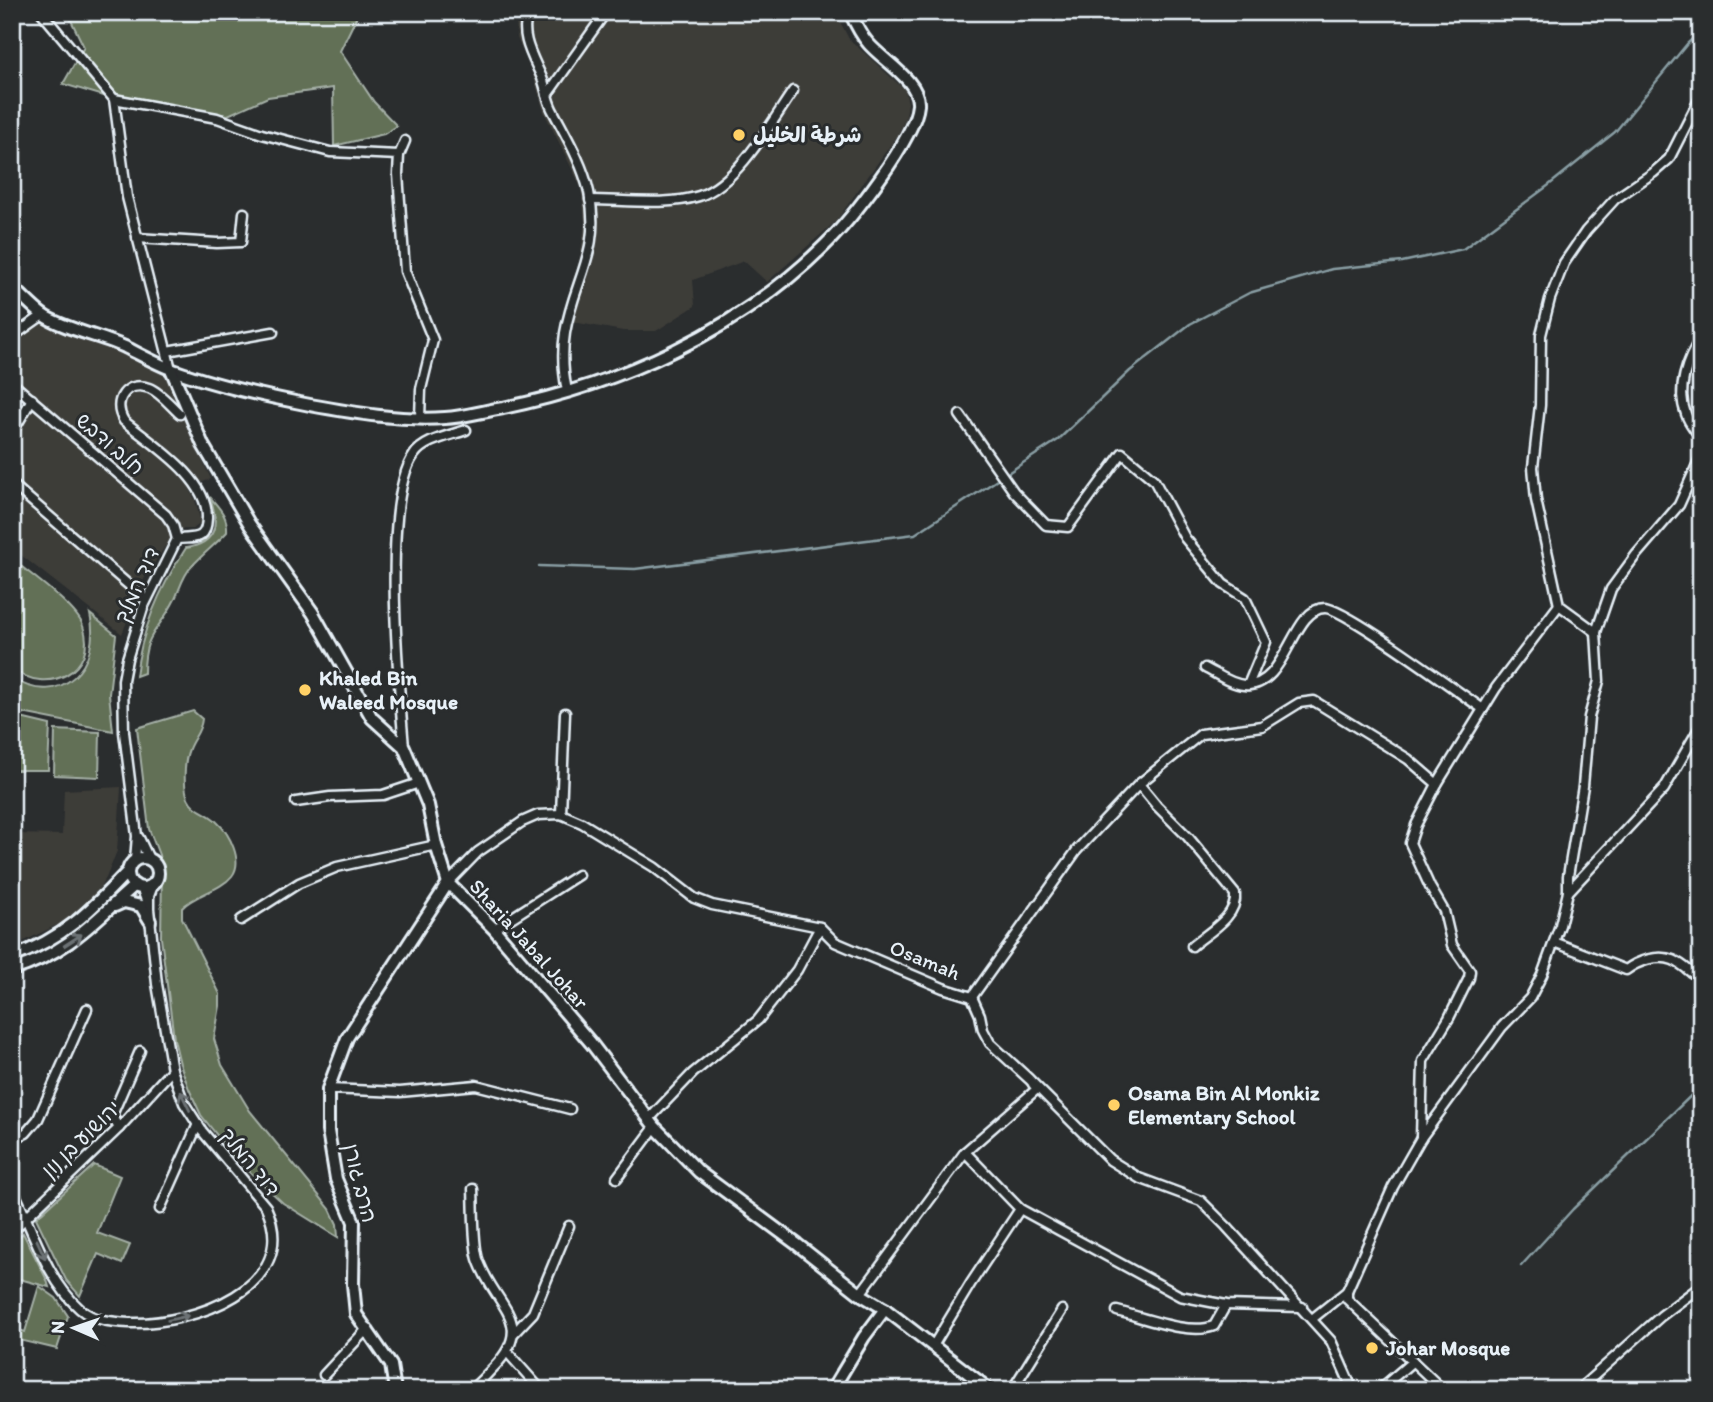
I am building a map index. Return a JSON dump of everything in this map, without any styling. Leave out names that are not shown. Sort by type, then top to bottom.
[{"type":"street","points":[[41,12],[114,99],[127,197],[172,369]]},
{"type":"street","points":[[528,12],[526,40],[584,175],[593,229],[591,247],[565,332],[563,367],[567,391]]},
{"type":"street","points":[[547,94],[606,12]]},
{"type":"street","points":[[12,287],[43,315],[116,343],[172,369],[265,396],[361,415],[446,418],[519,404],[618,376],[661,357],[739,313],[814,256],[856,210],[907,135],[919,104],[912,85],[866,42],[850,12]]},
{"type":"street","points":[[590,200],[680,199],[713,190],[732,173],[756,144],[793,91]]},
{"type":"street","points":[[1596,632],[1559,605],[1535,495],[1533,467],[1540,398],[1541,335],[1549,299],[1566,259],[1586,231],[1615,199],[1669,159],[1701,96]]},
{"type":"street","points":[[114,99],[217,118],[262,134],[330,152],[399,155]]},
{"type":"street","points":[[405,141],[399,155],[405,271],[433,340],[421,389],[420,418]]},
{"type":"street","points":[[137,238],[241,242],[244,213]]},
{"type":"street","points":[[12,337],[43,315]]},
{"type":"street","points":[[167,351],[273,332]]},
{"type":"street","points":[[1701,338],[1687,365],[1682,397],[1687,418],[1701,439]]},
{"type":"street","name":"Sharia Jabal Johar","points":[[172,369],[202,445],[250,525],[313,613],[372,718],[404,747],[428,805],[436,845],[448,883],[494,929],[590,1043],[652,1123],[699,1172],[990,1390]]},
{"type":"street","name":"חלב ודבש","points":[[12,383],[166,515],[173,525],[177,539]]},
{"type":"street","name":"דוד המלך","points":[[135,860],[137,836],[124,732],[123,680],[132,639],[146,600],[177,539],[197,538],[206,530],[207,511],[198,487],[188,475],[124,421],[118,405],[125,392],[133,388],[150,388],[180,414]]},
{"type":"street","points":[[12,433],[32,400]]},
{"type":"street","points":[[960,415],[1014,492],[1046,525],[1068,527],[1122,453],[1154,480],[1185,538],[1223,584],[1245,598],[1266,642],[1248,685]]},
{"type":"street","points":[[404,747],[396,611],[399,493],[413,456],[424,445],[466,430]]},
{"type":"street","points":[[1443,1390],[1347,1299],[1347,1291],[1393,1187],[1421,1138],[1502,1027],[1530,998],[1542,975],[1567,892],[1583,786],[1589,717],[1600,681],[1596,632],[1611,589],[1679,505],[1701,456]]},
{"type":"street","points":[[12,484],[146,600]]},
{"type":"street","points":[[1421,1138],[1423,1061],[1449,1018],[1470,974],[1467,965],[1452,946],[1444,911],[1410,843],[1416,825],[1437,785],[1496,688],[1559,605]]},
{"type":"street","points":[[1205,668],[1237,684],[1260,682],[1269,676],[1309,615],[1325,608],[1366,629],[1483,709]]},
{"type":"street","points":[[972,997],[1077,850],[1139,784],[1201,734],[1262,726],[1298,703],[1310,700],[1321,704],[1408,759],[1437,785]]},
{"type":"street","points":[[448,883],[478,852],[522,822],[538,815],[561,814],[565,713]]},
{"type":"street","points":[[1567,892],[1664,789],[1701,725]]},
{"type":"street","points":[[296,802],[330,797],[383,795],[419,783]]},
{"type":"street","points":[[1139,784],[1235,894],[1231,913],[1192,946]]},
{"type":"street","name":"Osamah","points":[[561,814],[575,819],[654,867],[694,898],[712,905],[820,927],[835,942],[943,988],[972,997],[990,1043],[1101,1153],[1119,1167],[1145,1181],[1201,1201],[1331,1341],[1350,1387],[1354,1390]]},
{"type":"street","name":"דוד המלך","points":[[137,836],[149,859]]},
{"type":"street","points":[[241,920],[299,883],[337,867],[436,845]]},
{"type":"street","points":[[12,957],[79,922],[128,871],[135,860],[149,859],[158,870],[154,883],[148,887],[138,886],[130,879],[128,871]]},
{"type":"street","points":[[494,929],[578,875]]},
{"type":"street","name":"דוד המלך","points":[[12,1188],[61,1286],[81,1310],[98,1319],[145,1323],[167,1321],[207,1310],[233,1297],[253,1282],[267,1264],[273,1241],[271,1218],[260,1197],[198,1124],[184,1103],[172,1070],[157,984],[149,915],[149,896],[154,883]]},
{"type":"street","name":"הרב גורן","points":[[395,1390],[391,1365],[356,1314],[353,1284],[354,1222],[336,1179],[328,1131],[328,1089],[347,1038],[448,883]]},
{"type":"street","points":[[12,970],[62,947],[86,931],[138,886]]},
{"type":"street","name":"דוד המלך","points":[[138,886],[149,915]]},
{"type":"street","points":[[110,909],[124,902],[134,903],[149,915]]},
{"type":"street","points":[[617,1178],[652,1123],[693,1073],[758,1020],[797,970],[820,927]]},
{"type":"street","points":[[1554,942],[1626,970],[1636,962],[1672,959],[1692,973]]},
{"type":"street","points":[[12,1139],[26,1133],[38,1119],[87,1009]]},
{"type":"street","points":[[119,1128],[113,1113],[140,1051]]},
{"type":"street","name":"יהושוע בן נון","points":[[12,1231],[119,1128],[172,1070]]},
{"type":"street","points":[[860,1294],[965,1152],[1038,1088],[1029,1079]]},
{"type":"street","points":[[328,1089],[400,1093],[476,1085],[570,1109]]},
{"type":"street","points":[[160,1209],[198,1124]]},
{"type":"street","points":[[965,1152],[1020,1209],[1180,1296],[1226,1305],[1302,1307]]},
{"type":"street","points":[[471,1390],[508,1353],[514,1333],[512,1321],[478,1258],[473,1189]]},
{"type":"street","points":[[933,1346],[1020,1209]]},
{"type":"street","points":[[514,1333],[533,1313],[569,1226]]},
{"type":"street","points":[[1578,1390],[1661,1316],[1701,1286]]},
{"type":"street","points":[[1312,1319],[1347,1291]]},
{"type":"street","points":[[1117,1311],[1195,1329],[1214,1326],[1226,1305]]},
{"type":"street","points":[[832,1390],[864,1337],[885,1309]]},
{"type":"street","points":[[1012,1390],[1062,1310]]},
{"type":"street","points":[[324,1375],[368,1328]]},
{"type":"street","points":[[508,1353],[541,1390]]},
{"type":"street","points":[[1379,1390],[1413,1361]]},
{"type":"shaded area","points":[[519,12],[838,12],[849,39],[905,90],[908,103],[906,116],[899,133],[836,221],[767,282],[744,261],[693,280],[695,306],[656,331],[623,331],[562,320],[580,258],[585,223],[581,187],[544,112],[532,71],[517,38],[516,19]]},
{"type":"shaded area","points":[[41,324],[119,351],[168,375],[211,479],[189,487],[201,523],[193,529],[181,529],[164,548],[144,579],[122,634],[12,548],[12,342]]},
{"type":"shaded area","points":[[121,787],[117,851],[106,878],[91,900],[63,922],[12,947],[12,834],[62,835],[64,790]]},
{"type":"green space","points":[[67,12],[359,12],[340,51],[374,102],[397,126],[384,134],[334,146],[333,88],[268,97],[228,115],[114,99],[63,84],[84,47]]},
{"type":"green space","points":[[210,497],[225,517],[227,532],[186,573],[175,599],[150,640],[144,673],[136,676],[147,626],[168,578],[186,548],[205,542],[213,530],[215,515]]},
{"type":"green space","points":[[12,559],[63,600],[83,626],[86,642],[83,656],[77,667],[66,675],[40,680],[25,676],[12,668]]},
{"type":"green space","points":[[90,614],[116,635],[109,694],[113,731],[12,711],[12,678],[30,687],[47,689],[74,677],[84,665],[90,650],[92,633]]},
{"type":"green space","points":[[193,711],[202,719],[187,754],[186,793],[194,806],[222,827],[236,855],[235,870],[227,881],[182,908],[182,918],[220,994],[214,1039],[222,1065],[250,1111],[330,1209],[337,1224],[338,1237],[283,1203],[235,1158],[201,1115],[180,1064],[174,1039],[161,938],[162,872],[149,829],[137,728]]},
{"type":"green space","points":[[12,716],[50,725],[48,770],[12,770]]},
{"type":"green space","points":[[55,730],[100,732],[99,777],[54,775]]},
{"type":"green space","points":[[94,1165],[120,1176],[97,1233],[130,1245],[122,1264],[98,1254],[80,1296],[66,1280],[36,1218]]},
{"type":"green space","points":[[23,1233],[49,1287],[12,1277],[12,1244]]},
{"type":"green space","points":[[39,1286],[56,1298],[68,1316],[57,1349],[15,1339],[17,1329],[25,1332]]},
{"type":"waterway","points":[[539,566],[635,569],[915,534],[1058,440],[1130,371],[1190,324],[1249,293],[1332,269],[1402,262],[1463,249],[1615,132],[1687,44],[1701,31]]},
{"type":"waterway","points":[[1521,1266],[1573,1209],[1701,1086]]},
{"type":"place","name":"شرطة الخليل","points":[[739,135]]},
{"type":"place","name":"Khaled Bin Waleed Mosque","points":[[305,690]]},
{"type":"place","name":"Osama Bin Al Monkiz Elementary School","points":[[1114,1105]]},
{"type":"place","name":"Johar Mosque","points":[[1372,1348]]}]
